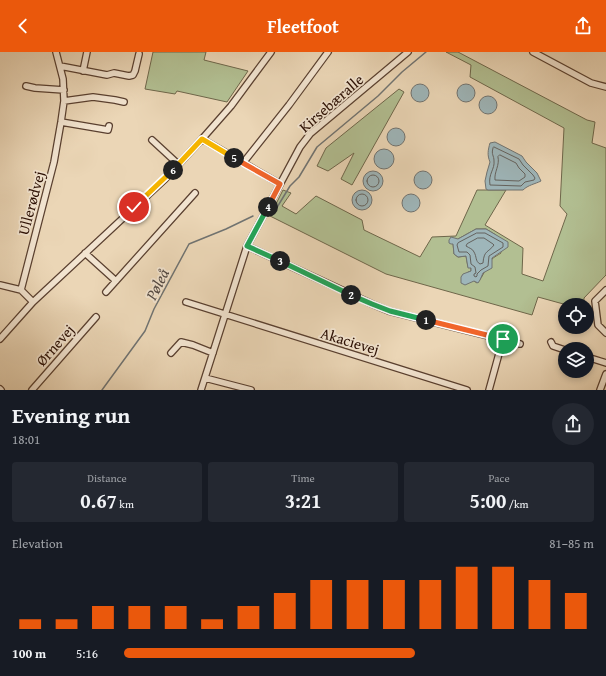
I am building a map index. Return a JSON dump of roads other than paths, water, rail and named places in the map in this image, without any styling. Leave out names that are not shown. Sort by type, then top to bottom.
[{"type":"street","name":"Ullerødvej","points":[[21,290],[54,162],[61,122],[64,90],[63,79],[56,52]]},
{"type":"street","points":[[83,70],[87,52]]},
{"type":"street","points":[[0,339],[33,302],[165,179],[232,105],[271,52]]},
{"type":"street","points":[[243,163],[289,106],[328,52]]},
{"type":"street","name":"Kirsebæralle","points":[[201,390],[247,246],[300,147],[310,134],[408,52]]},
{"type":"street","points":[[533,52],[591,83],[606,87]]},
{"type":"street","points":[[60,66],[107,75],[114,73],[129,76],[133,75],[135,71],[139,54]]},
{"type":"street","points":[[26,86],[64,90]]},
{"type":"street","points":[[64,101],[92,97],[124,102]]},
{"type":"street","points":[[61,122],[108,130],[109,126]]},
{"type":"street","points":[[202,139],[280,184]]},
{"type":"street","points":[[152,140],[178,164]]},
{"type":"street","points":[[106,292],[195,193]]},
{"type":"street","points":[[247,246],[390,311],[520,344]]},
{"type":"street","points":[[85,253],[116,282]]},
{"type":"street","points":[[0,284],[21,290],[33,302]]},
{"type":"street","points":[[606,290],[595,301],[598,325],[606,333]]},
{"type":"street","points":[[186,302],[225,314]]},
{"type":"street","name":"Akacievej","points":[[225,314],[467,390]]},
{"type":"street","name":"Ørnevej","points":[[32,390],[96,317]]},
{"type":"street","points":[[489,390],[503,339]]},
{"type":"street","points":[[171,353],[180,342],[193,345],[213,353]]},
{"type":"street","points":[[551,342],[553,346],[558,348]]},
{"type":"street","points":[[594,359],[606,363]]},
{"type":"street","points":[[600,390],[606,374]]},
{"type":"street","points":[[205,378],[251,390]]},
{"type":"water","points":[[416,84],[424,84],[429,89],[427,100],[424,102],[416,102],[411,97],[411,89]]},
{"type":"water","points":[[462,84],[470,84],[475,89],[473,100],[470,102],[462,102],[457,97],[457,89]]},
{"type":"water","points":[[484,96],[492,96],[497,101],[495,112],[492,114],[484,114],[479,109],[479,101]]},
{"type":"water","points":[[396,128],[402,131],[405,137],[402,143],[396,146],[390,143],[387,137],[390,131]]},
{"type":"water","points":[[495,142],[522,156],[537,173],[541,181],[523,190],[486,189],[485,181],[490,162],[488,155],[489,148],[490,143]]},
{"type":"water","points":[[384,149],[391,152],[394,159],[391,166],[384,169],[377,166],[374,159],[377,152]]},
{"type":"water","points":[[369,171],[377,171],[383,177],[383,185],[377,191],[369,191],[363,185],[363,177]]},
{"type":"water","points":[[423,171],[429,174],[432,180],[429,186],[423,189],[417,186],[414,180],[417,174]]},
{"type":"water","points":[[358,190],[366,190],[372,196],[372,204],[366,210],[358,210],[352,204],[352,196]]},
{"type":"water","points":[[411,194],[417,197],[420,203],[417,209],[411,212],[405,209],[402,203],[405,197]]},
{"type":"water","points":[[476,229],[486,229],[508,242],[508,247],[492,258],[492,268],[483,273],[478,283],[474,281],[465,285],[461,283],[461,277],[463,274],[471,271],[471,268],[468,268],[466,256],[458,257],[454,254],[453,244],[449,243],[449,240],[451,237],[458,239]]},
{"type":"waterway","name":"Pøleå","points":[[276,209],[290,186],[299,177],[317,147],[378,96],[402,72],[426,52]]},
{"type":"waterway","name":"Pøleå","points":[[102,390],[145,331],[154,309],[189,244],[253,216]]}]
